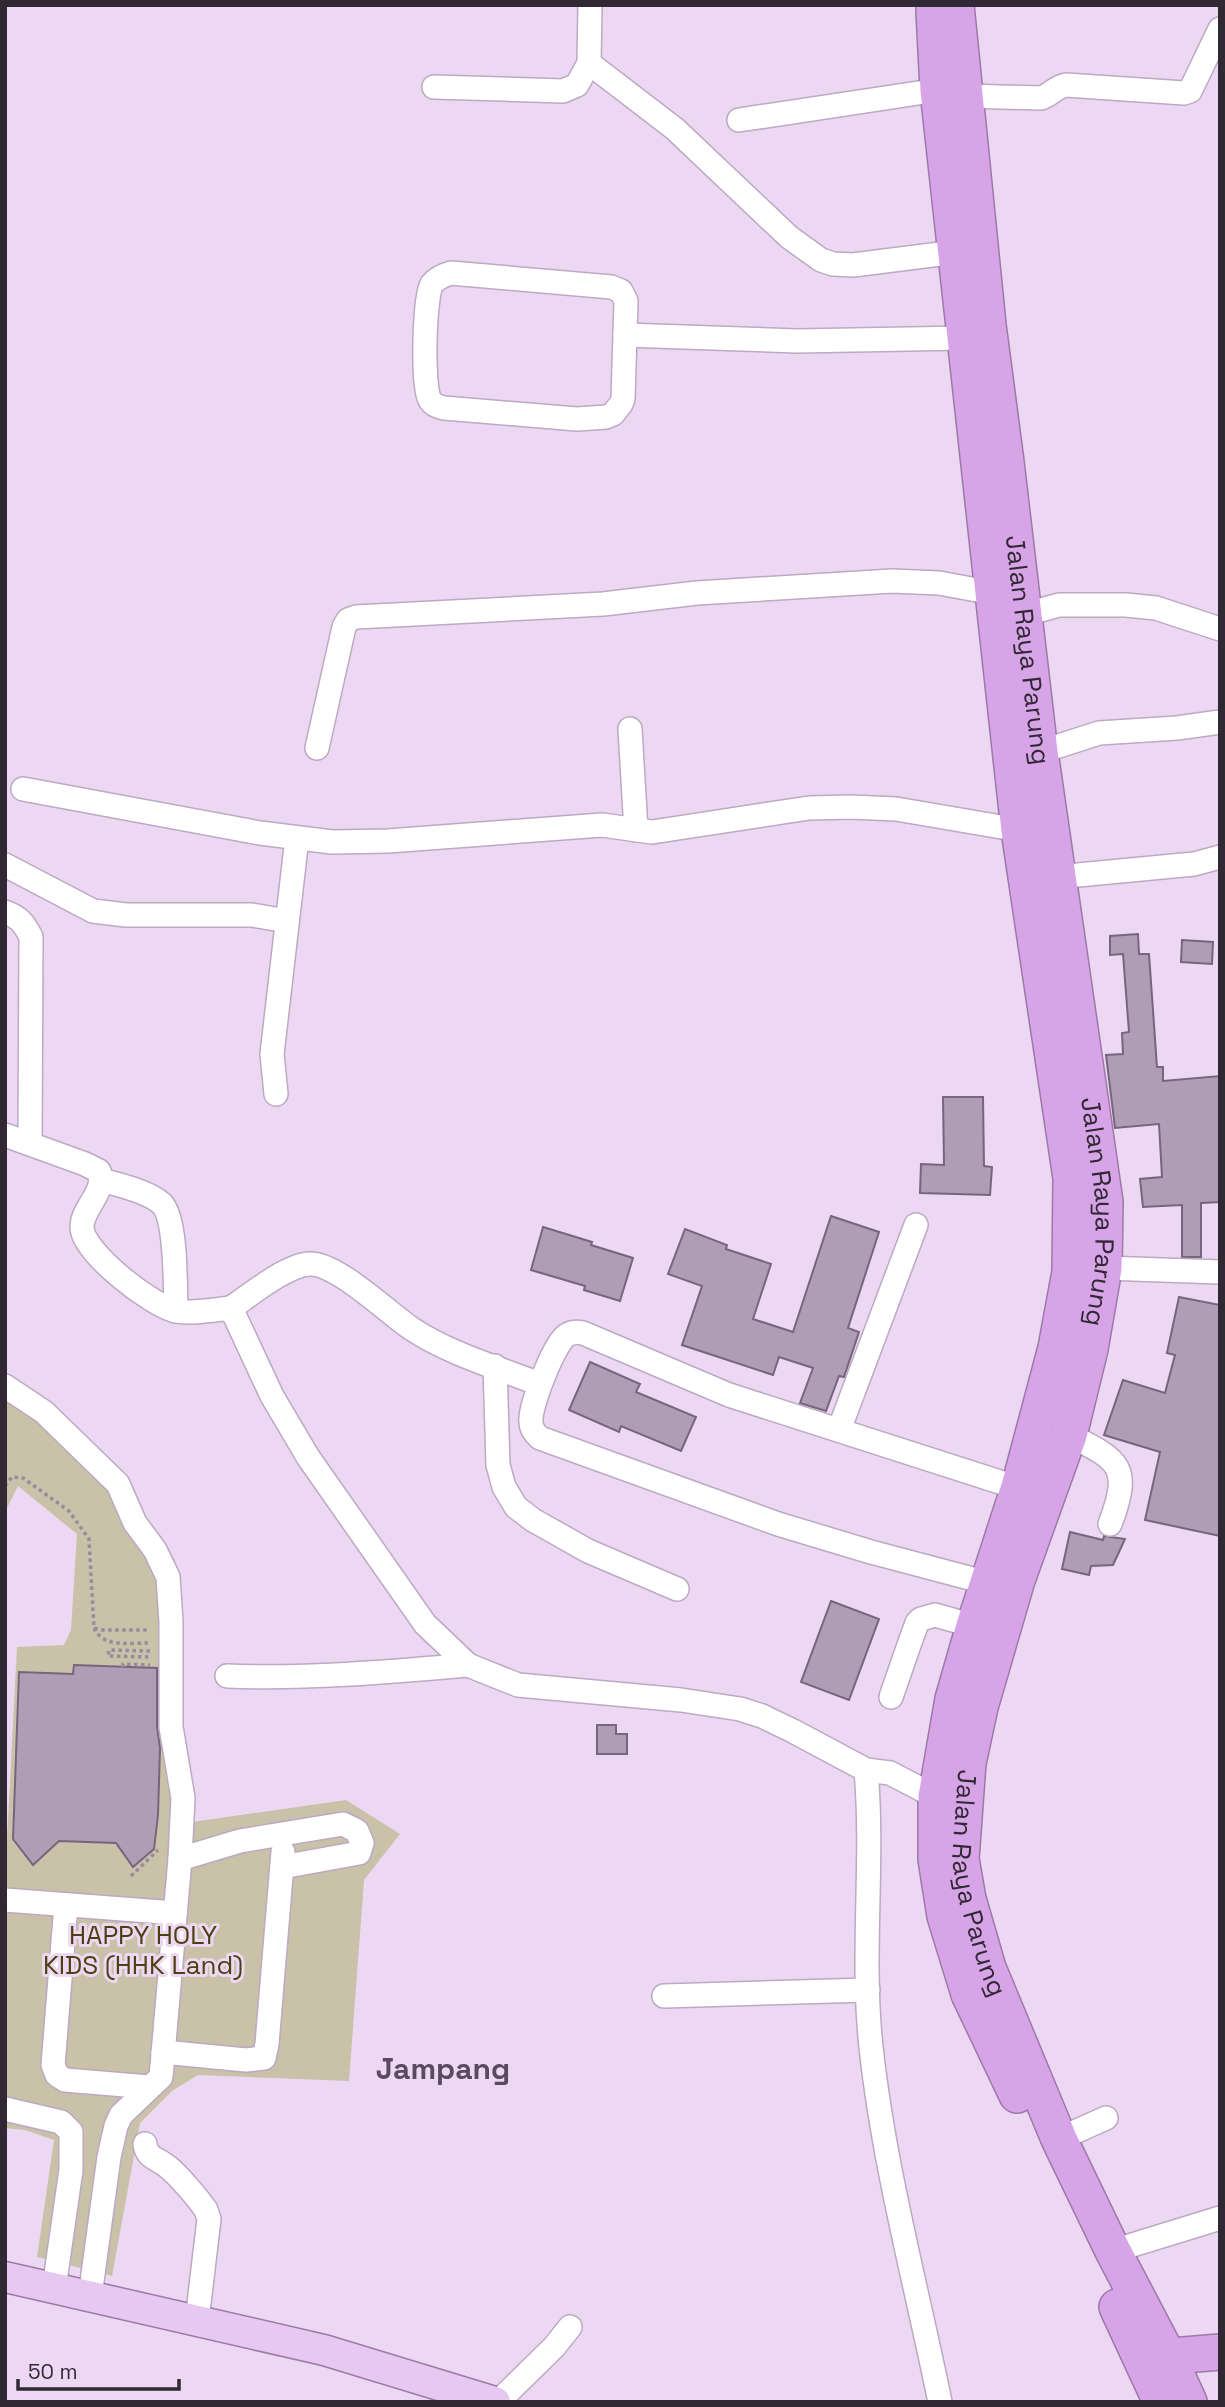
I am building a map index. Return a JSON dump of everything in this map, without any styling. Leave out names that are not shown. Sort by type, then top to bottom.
[{"type":"highway","name":"Jalan Raya Parung","points":[[934,5],[925,94],[932,255],[951,338],[993,593],[991,825],[1071,1178],[1070,1272],[1017,1580],[980,1707],[968,1763],[961,1859],[968,1899],[988,1968],[1059,2139],[1113,2251],[1155,2357],[1161,2402]]},
{"type":"highway","name":"Jalan Raya Parung","points":[[956,5],[925,94],[988,325],[1040,752],[1105,1202],[1104,1268],[1090,1349],[1069,1435],[1033,1493],[988,1583],[953,1699],[936,1797],[936,1859],[945,1916],[969,1994],[1155,2357],[1189,2402]]},
{"type":"highway","points":[[1155,2357],[1220,2352]]},
{"type":"main road","points":[[5,2277],[324,2350],[496,2402]]},
{"type":"street","points":[[434,87],[553,93],[577,85],[589,63],[590,5]]},
{"type":"street","points":[[739,120],[925,94],[1041,98],[1046,97],[1057,86],[1066,85],[1184,93],[1190,91],[1220,29]]},
{"type":"street","points":[[589,63],[675,128],[789,237],[821,260],[843,265],[932,255]]},
{"type":"street","points":[[460,273],[615,287],[621,291],[626,301],[625,335],[623,399],[618,409],[606,417],[577,419],[444,408],[433,404],[429,398],[426,384],[427,296],[433,284],[442,276],[460,273]]},
{"type":"street","points":[[625,335],[797,341],[951,338]]},
{"type":"street","points":[[317,748],[344,627],[356,617],[603,604],[697,593],[892,581],[939,583],[993,593]]},
{"type":"street","points":[[1023,615],[1059,606],[1126,605],[1156,608],[1220,629]]},
{"type":"street","points":[[1040,752],[1098,733],[1177,728],[1220,722]]},
{"type":"street","points":[[630,729],[636,830]]},
{"type":"street","points":[[23,789],[260,833],[332,842],[388,841],[602,825],[652,832],[809,808],[896,809],[991,825]]},
{"type":"street","points":[[275,1094],[272,1054],[297,838]]},
{"type":"street","points":[[1057,877],[1194,864],[1220,858]]},
{"type":"street","points":[[5,865],[93,911],[126,915],[252,915],[287,921]]},
{"type":"street","points":[[5,912],[22,921],[31,937],[30,1143]]},
{"type":"street","points":[[5,1135],[96,1168],[101,1173],[98,1193],[82,1222],[85,1240],[111,1268],[158,1305],[176,1311],[195,1312],[231,1308],[295,1266],[316,1264],[338,1274],[412,1329],[445,1348],[539,1384]]},
{"type":"street","points":[[101,1180],[157,1200],[166,1211],[172,1235],[176,1311]]},
{"type":"street","points":[[839,1430],[916,1225]]},
{"type":"street","points":[[1104,1268],[1220,1272]]},
{"type":"street","points":[[231,1308],[272,1396],[308,1457],[425,1624],[468,1665],[518,1685],[681,1700],[740,1709],[762,1716],[936,1797]]},
{"type":"street","points":[[988,1583],[778,1524],[540,1438],[532,1429],[530,1419],[539,1384],[564,1337],[572,1333],[583,1333],[729,1395],[1033,1493]]},
{"type":"street","points":[[495,1366],[498,1465],[504,1487],[516,1507],[533,1520],[588,1551],[677,1589]]},
{"type":"street","points":[[5,1386],[44,1412],[118,1484],[135,1523],[155,1550],[168,1577],[166,1637],[171,1727],[183,1798],[161,2077],[121,2115],[116,2126],[109,2157],[90,2296]]},
{"type":"street","points":[[1069,1435],[1105,1453],[1118,1467],[1120,1486],[1110,1524]]},
{"type":"street","points":[[891,1697],[921,1619],[935,1615],[974,1626]]},
{"type":"street","points":[[227,1676],[343,1676],[468,1665]]},
{"type":"street","points":[[877,1771],[870,1844],[868,1990],[871,2046],[886,2150],[940,2402]]},
{"type":"street","points":[[180,1859],[240,1841],[343,1824],[357,1831],[362,1843],[359,1853],[282,1867]]},
{"type":"street","points":[[163,2052],[246,2060],[264,2057],[285,1835]]},
{"type":"street","points":[[5,1900],[176,1913]]},
{"type":"street","points":[[66,1905],[53,2065],[57,2075],[65,2080],[149,2087]]},
{"type":"street","points":[[664,1996],[868,1990]]},
{"type":"street","points":[[5,2109],[61,2122],[71,2132],[71,2170],[54,2288]]},
{"type":"street","points":[[1059,2139],[1106,2118]]},
{"type":"street","points":[[145,2144],[151,2158],[167,2166],[206,2210],[209,2219],[197,2320]]},
{"type":"street","points":[[1113,2251],[1220,2218]]},
{"type":"street","points":[[496,2402],[554,2347],[570,2327]]},
{"type":"path","points":[[5,1486],[12,1477],[23,1478],[69,1511],[89,1539],[94,1628],[99,1636],[108,1642],[166,1637],[163,1632],[155,1630],[94,1628]]},
{"type":"path","points":[[160,1651],[109,1650],[108,1656],[160,1657]]},
{"type":"path","points":[[123,1667],[123,1664],[161,1666]]},
{"type":"green space","name":"HAPPY HOLY KIDS (HHK Land)","points":[[5,1377],[136,1508],[175,1560],[179,1615],[179,1697],[192,1822],[346,1800],[400,1834],[364,1880],[349,2081],[198,2075],[172,2091],[140,2123],[112,2276],[37,2257],[54,2140],[25,2130],[5,2128],[5,1878],[17,1647],[64,1645],[71,1630],[77,1534],[18,1486],[5,1512]]},
{"type":"building","points":[[1138,934],[1139,954],[1149,954],[1157,1067],[1163,1067],[1163,1081],[1220,1076],[1220,1202],[1201,1203],[1201,1257],[1182,1257],[1182,1205],[1143,1207],[1140,1179],[1162,1177],[1159,1124],[1115,1128],[1106,1055],[1123,1054],[1122,1033],[1129,1032],[1123,954],[1110,955],[1110,936]]},
{"type":"building","points":[[1182,940],[1213,942],[1212,964],[1181,962]]},
{"type":"building","points":[[943,1097],[983,1097],[984,1166],[992,1167],[990,1195],[920,1193],[921,1164],[944,1165]]},
{"type":"building","points":[[831,1216],[879,1232],[848,1328],[859,1332],[844,1377],[839,1376],[826,1411],[800,1403],[813,1368],[779,1357],[773,1375],[682,1345],[702,1286],[668,1274],[685,1229],[727,1245],[726,1249],[771,1264],[753,1319],[793,1332]]},
{"type":"building","points":[[543,1227],[633,1258],[620,1301],[584,1290],[585,1286],[531,1270]]},
{"type":"building","points":[[1179,1297],[1220,1305],[1220,1536],[1145,1520],[1160,1452],[1104,1435],[1123,1380],[1165,1393],[1175,1355],[1167,1353]]},
{"type":"building","points":[[590,1362],[640,1384],[636,1392],[696,1417],[681,1451],[621,1426],[619,1432],[569,1410]]},
{"type":"building","points":[[1070,1532],[1103,1540],[1104,1536],[1125,1539],[1113,1565],[1091,1566],[1089,1575],[1062,1569]]},
{"type":"building","points":[[831,1601],[879,1619],[849,1700],[801,1682]]},
{"type":"building","points":[[74,1665],[157,1668],[157,1727],[160,1748],[154,1849],[133,1867],[116,1843],[59,1841],[33,1865],[13,1839],[19,1672],[73,1674]]},
{"type":"building","points":[[597,1725],[616,1725],[616,1734],[627,1734],[627,1754],[597,1754]]},
{"type":"district","name":"Jampang","points":[[443,2068]]}]
